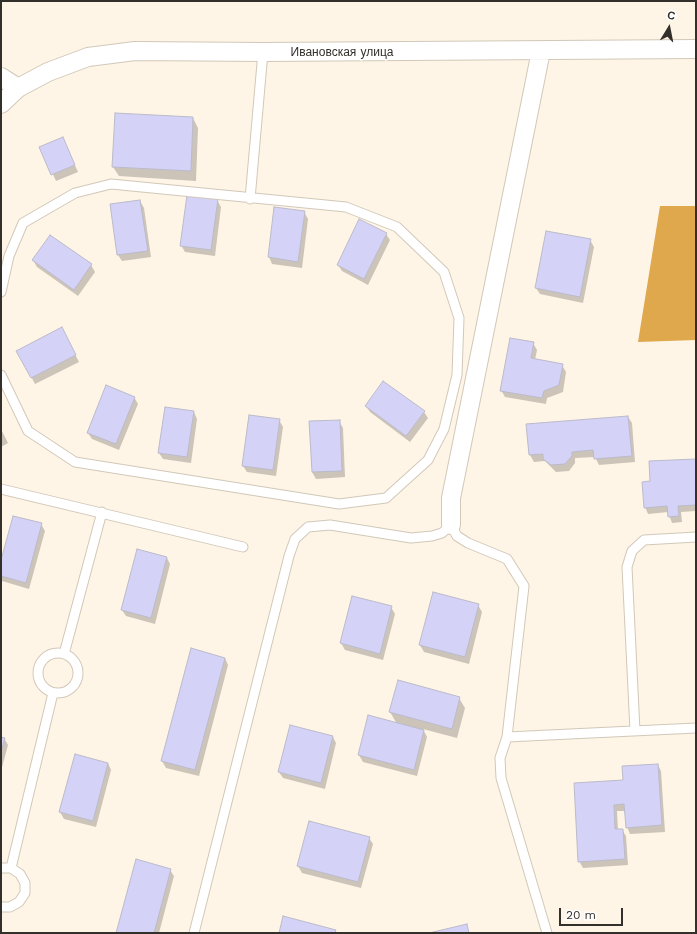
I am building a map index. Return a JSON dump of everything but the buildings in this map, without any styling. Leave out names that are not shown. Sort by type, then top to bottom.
[{"type":"street","name":"Ивановская улица","points":[[1,104],[18,88],[48,72],[88,57],[135,51],[263,52],[696,49]]},
{"type":"street","points":[[451,525],[452,498],[541,50]]},
{"type":"street","points":[[1,77],[18,88]]},
{"type":"lane","points":[[250,199],[263,52]]},
{"type":"lane","points":[[1,292],[9,256],[23,223],[75,192],[111,184],[250,199],[346,207],[397,227],[444,272],[459,318],[457,375],[444,429],[428,460],[386,498],[339,504],[76,462],[28,431],[1,375]]},
{"type":"lane","points":[[1,489],[243,547]]},
{"type":"lane","points":[[64,654],[102,512]]},
{"type":"lane","points":[[194,933],[289,556],[295,540],[308,527],[330,525],[411,538],[432,536],[442,533],[451,525],[457,536],[468,543],[507,559],[524,586],[507,737],[500,758],[501,778],[546,933]]},
{"type":"lane","points":[[635,731],[627,567],[632,551],[644,540],[696,537]]},
{"type":"lane","points":[[53,654],[64,654],[73,659],[78,668],[78,679],[73,688],[64,693],[53,692],[44,687],[39,678],[39,668],[44,659],[53,654]]},
{"type":"lane","points":[[1,907],[10,907],[19,902],[25,893],[25,883],[20,874],[6,868],[53,692]]},
{"type":"lane","points":[[507,737],[696,728]]},
{"type":"shaded area","points":[[660,206],[696,206],[696,340],[638,342]]}]
